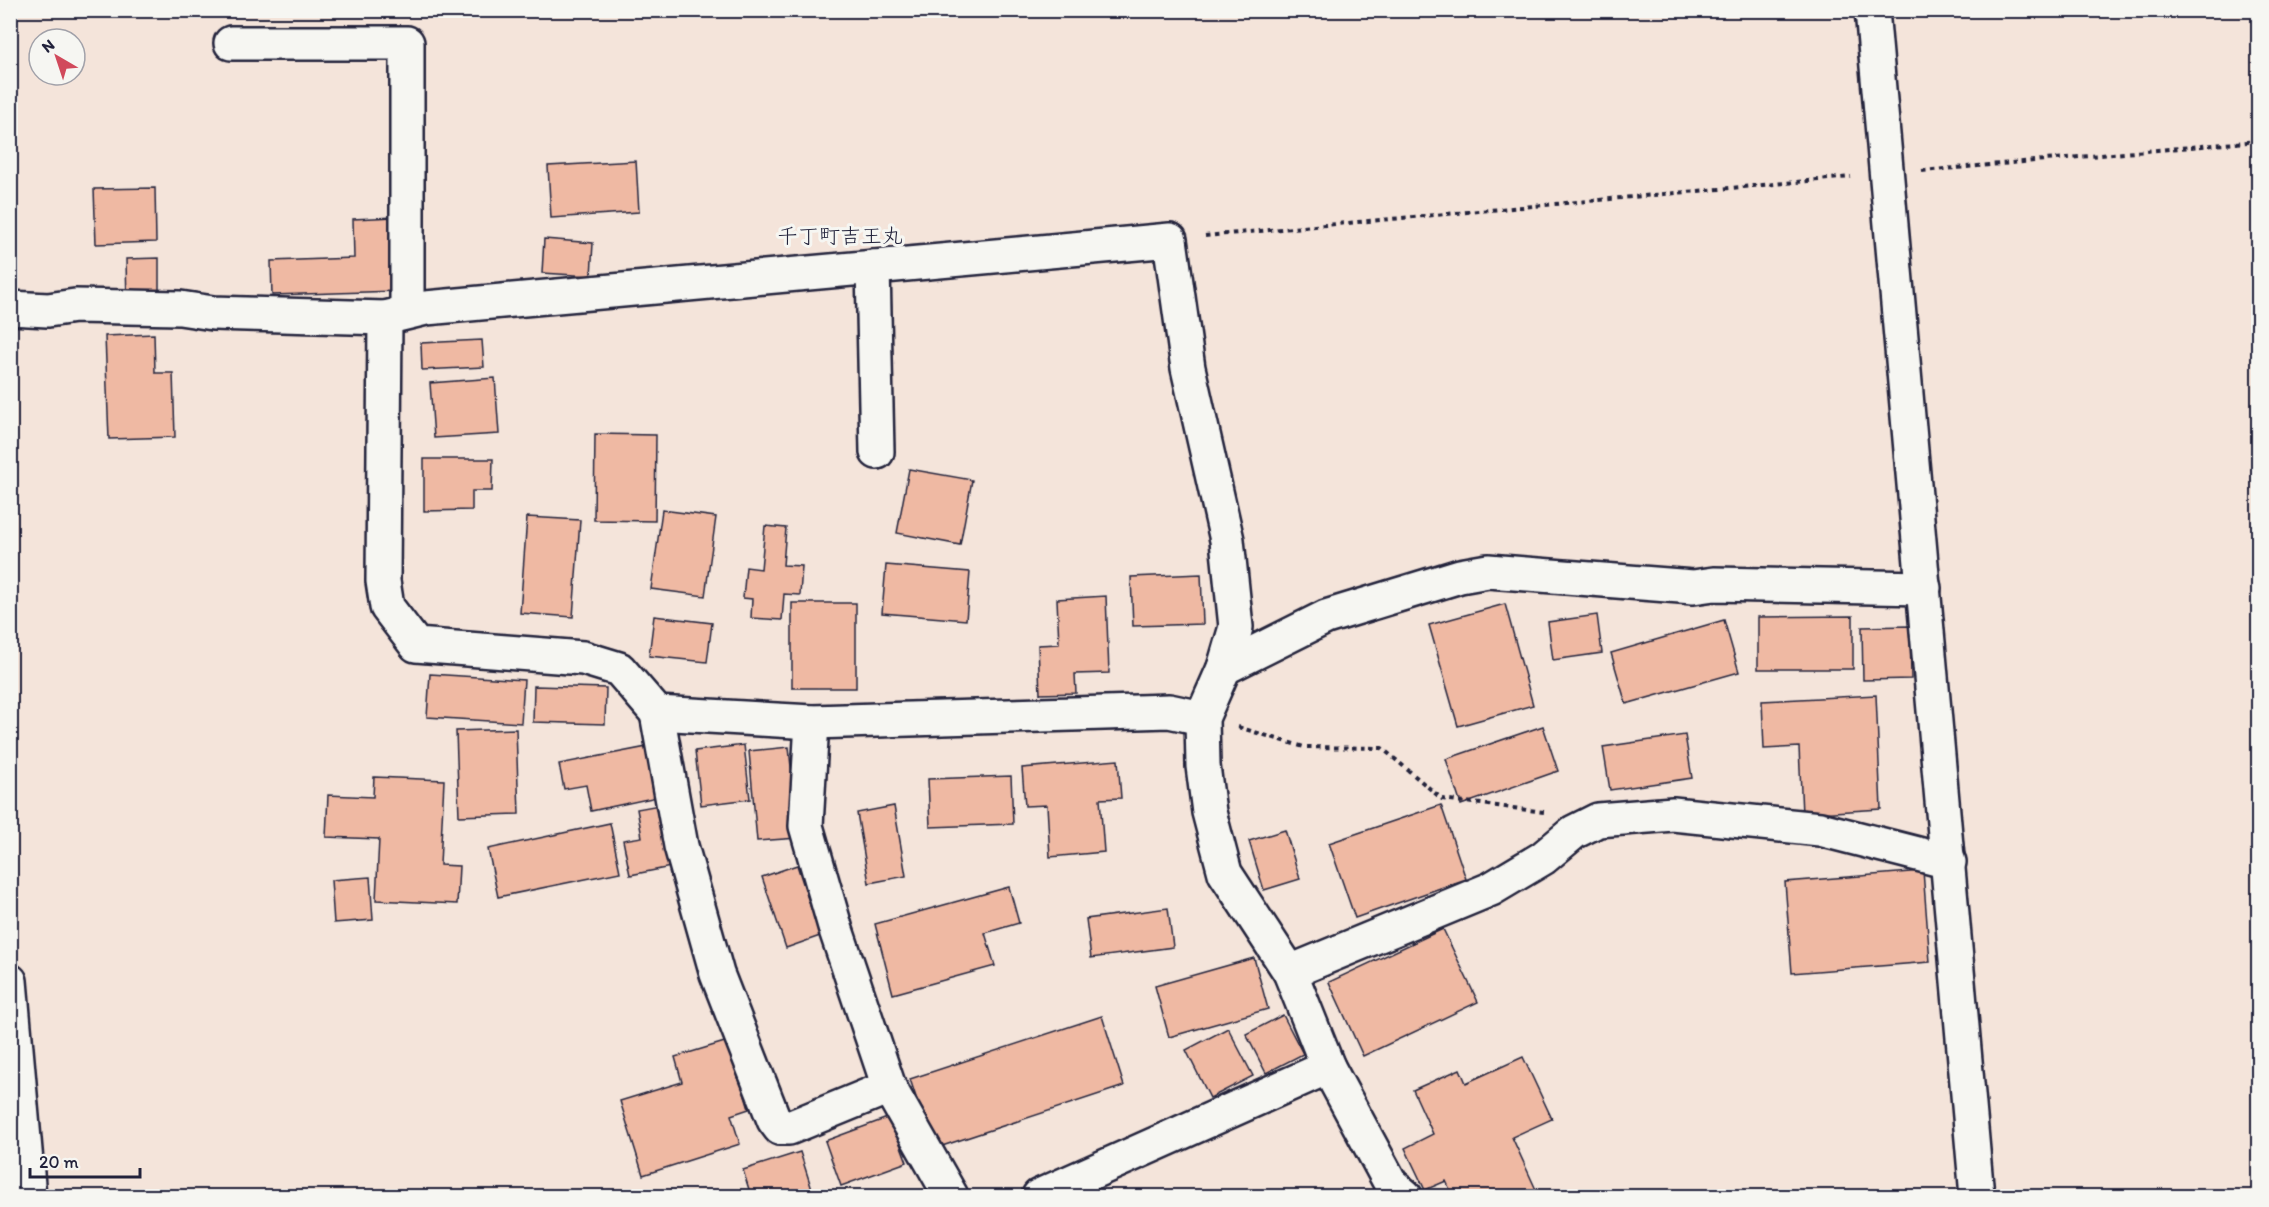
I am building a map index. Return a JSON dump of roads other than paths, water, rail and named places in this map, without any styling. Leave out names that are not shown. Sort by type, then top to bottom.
[{"type":"street","points":[[1872,10],[1977,1197]]},
{"type":"street","points":[[231,43],[407,43],[383,581],[387,607],[416,645],[583,658],[619,669],[657,713],[681,846],[717,974],[774,1120],[780,1128],[789,1128],[889,1088]]},
{"type":"street","points":[[10,308],[48,310],[75,306],[180,308],[213,313],[396,314],[1170,240],[1188,368],[1227,540],[1236,627],[1224,668],[1202,718],[1203,766],[1209,812],[1225,873],[1290,972],[1328,1067],[1391,1184],[1405,1197]]},
{"type":"street","points":[[873,267],[877,452]]},
{"type":"street","points":[[1224,668],[1326,617],[1460,576],[1488,571],[1693,586],[1714,584],[1924,588]]},
{"type":"street","points":[[657,713],[812,722],[1169,711],[1202,718]]},
{"type":"street","points":[[812,722],[806,826],[836,930],[889,1088],[951,1197]]},
{"type":"street","points":[[1290,972],[1491,889],[1543,858],[1574,832],[1598,820],[1673,814],[1820,829],[1949,862]]},
{"type":"street","points":[[10,981],[29,1197]]},
{"type":"street","points":[[1039,1197],[1328,1067]]},
{"type":"district","name":"千丁町吉王丸","points":[[840,235]]}]
